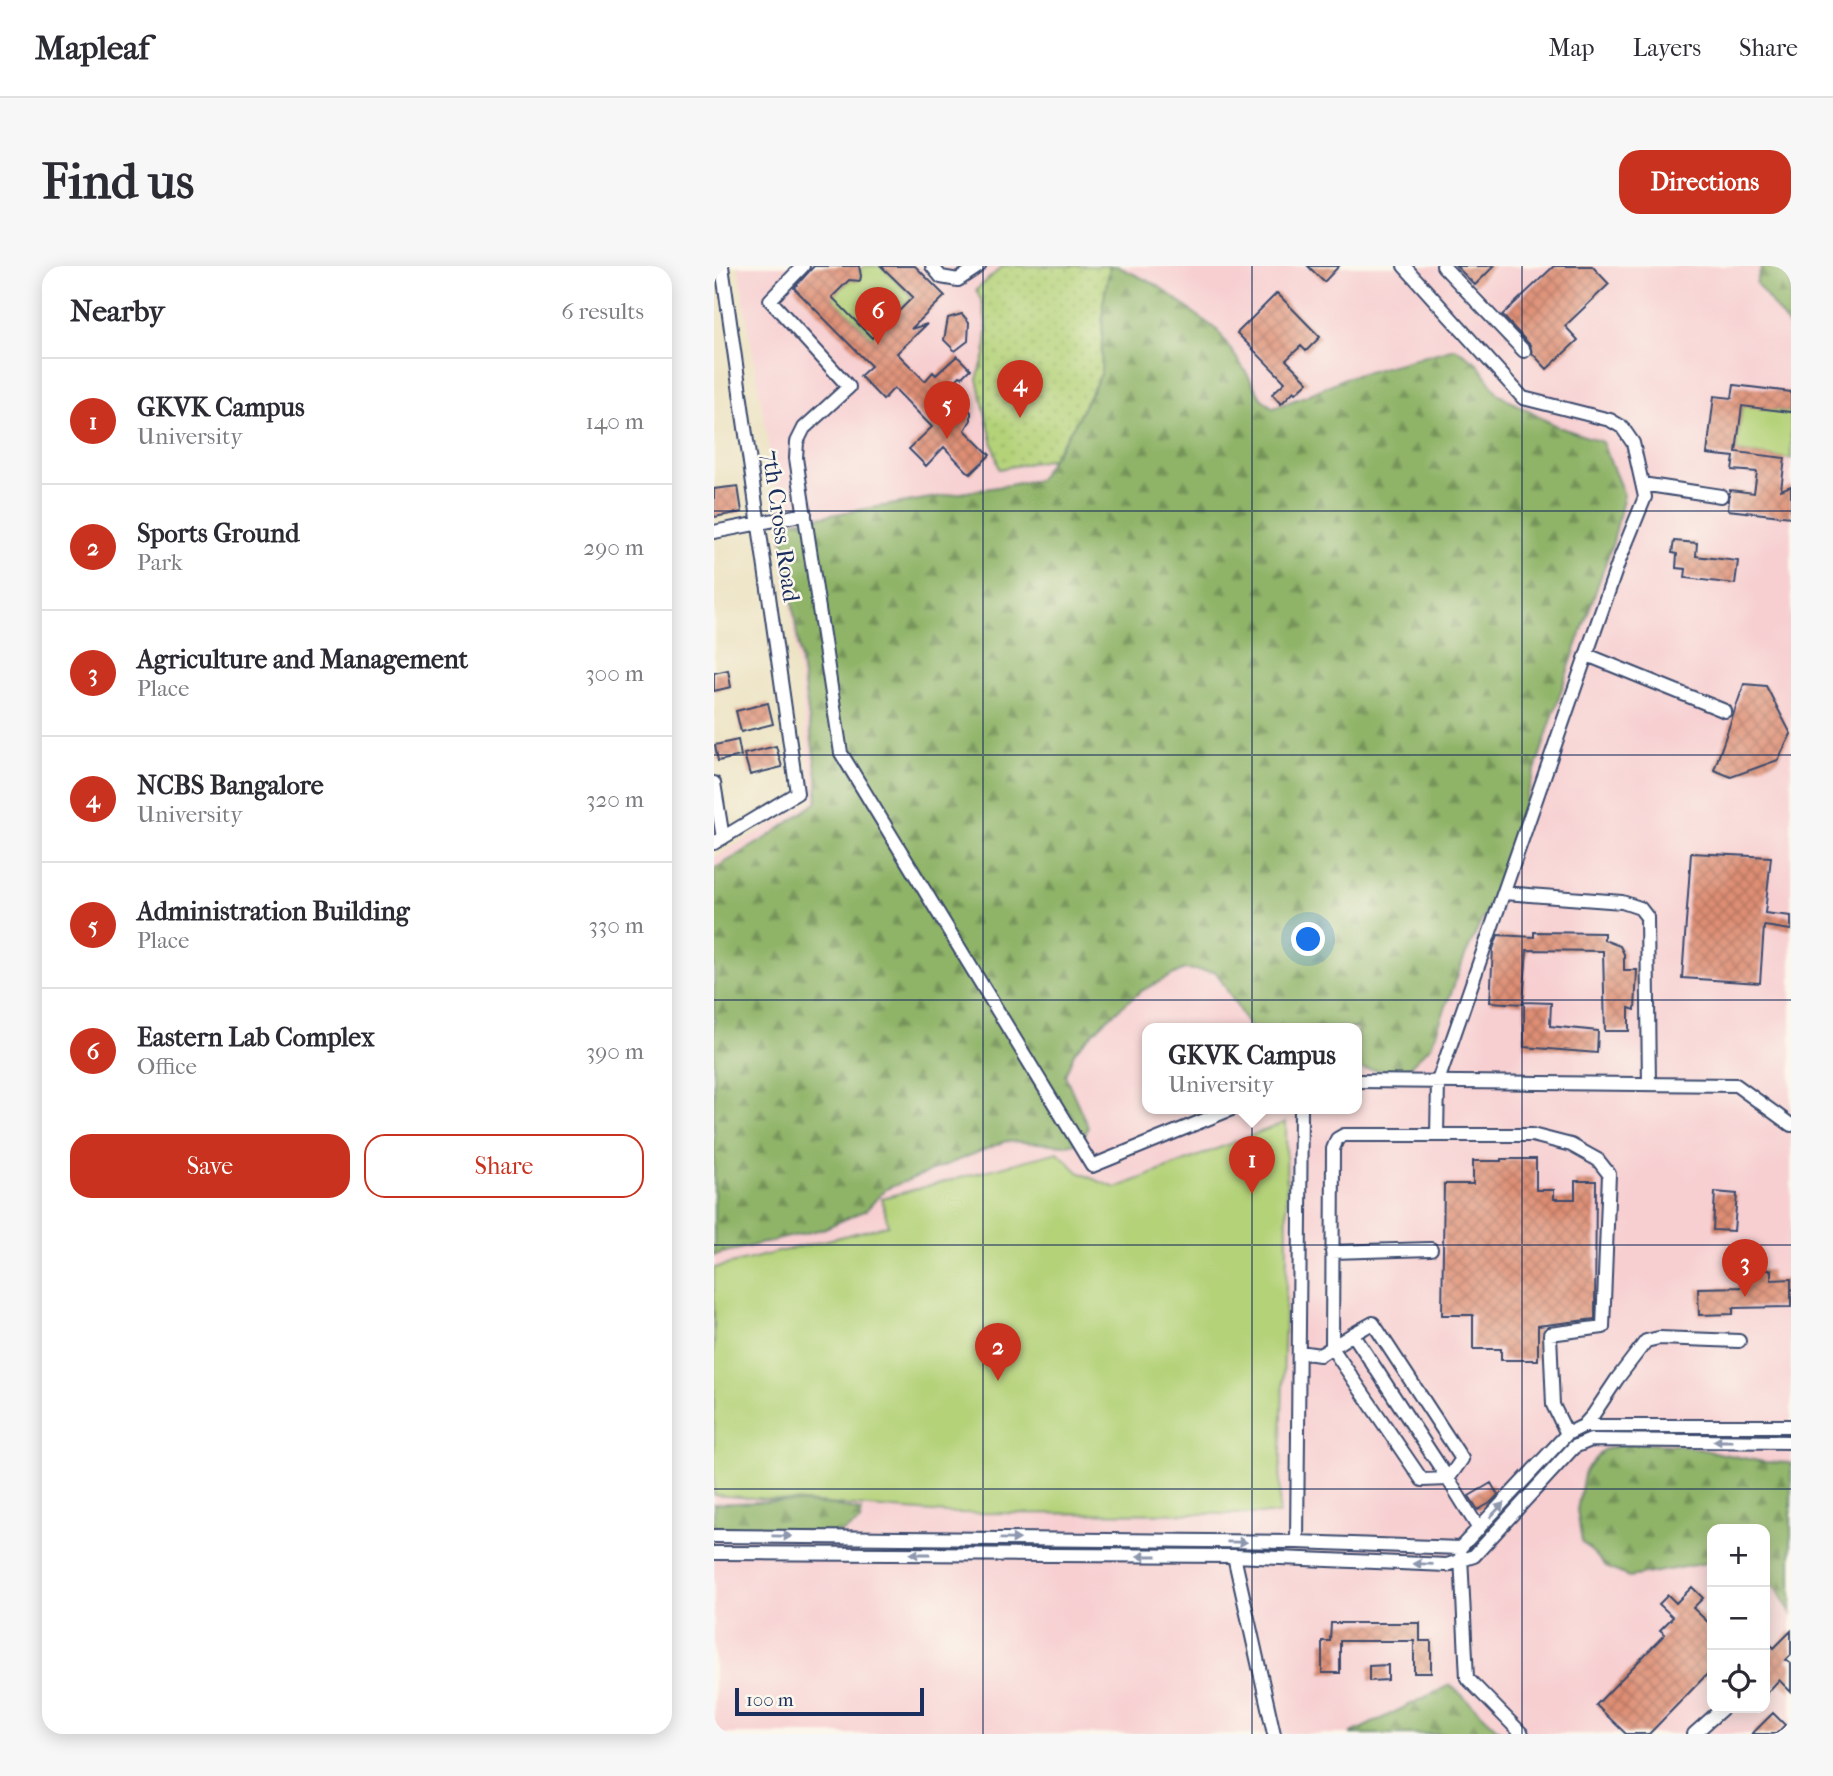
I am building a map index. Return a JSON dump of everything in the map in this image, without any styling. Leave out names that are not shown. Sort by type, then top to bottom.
[{"type":"street","points":[[803,266],[770,300],[849,387],[804,428],[797,442],[796,458],[841,753],[1092,1166],[1219,1114]]},
{"type":"street","points":[[932,266],[941,277],[958,281],[979,266]]},
{"type":"street","points":[[1404,266],[1523,398],[1609,420],[1622,427],[1633,443],[1645,497],[1619,561],[1438,1082],[1437,1135]]},
{"type":"street","points":[[1443,266],[1524,351]]},
{"type":"street","name":"7th Cross Road","points":[[718,841],[797,793],[720,275]]},
{"type":"street","points":[[1642,484],[1721,496]]},
{"type":"street","points":[[714,532],[804,514]]},
{"type":"street","points":[[1587,655],[1725,711]]},
{"type":"street","points":[[714,783],[718,841]]},
{"type":"street","points":[[1504,893],[1622,902],[1640,908],[1647,917],[1649,1084]]},
{"type":"street","points":[[1362,1081],[1736,1085],[1791,1125]]},
{"type":"street","points":[[1297,1542],[1301,1114]]},
{"type":"street","points":[[1448,1479],[1422,1480],[1332,1348],[1333,1149],[1337,1139],[1344,1135],[1532,1135],[1571,1145],[1598,1160],[1609,1174],[1603,1327],[1550,1334],[1553,1405],[1567,1434]]},
{"type":"street","points":[[1332,1252],[1431,1249]]},
{"type":"street","points":[[1299,1352],[1320,1355],[1373,1323],[1462,1459],[1448,1479]]},
{"type":"street","points":[[1353,1334],[1479,1529]]},
{"type":"street","points":[[714,1553],[1234,1556],[1447,1565],[1461,1555],[1479,1529],[1567,1434],[1583,1426],[1593,1415],[1646,1341],[1659,1338],[1739,1341]]},
{"type":"street","points":[[1583,1426],[1791,1426]]},
{"type":"street","points":[[714,1536],[1297,1542],[1474,1556],[1574,1447],[1591,1440],[1791,1442]]},
{"type":"street","points":[[1461,1555],[1466,1678],[1522,1734]]},
{"type":"street","points":[[1234,1556],[1274,1734]]},
{"type":"street","points":[[1695,1734],[1718,1713]]},
{"type":"shaded area","points":[[738,266],[1791,266],[1791,1734],[714,1734],[714,858],[813,800],[779,508]]},
{"type":"green space","points":[[864,266],[881,266],[912,297],[872,338],[832,297],[852,278],[855,281],[860,280],[861,275],[858,272]]},
{"type":"green space","points":[[1003,266],[1110,266],[1103,304],[1101,374],[1074,425],[1051,459],[999,469],[977,379],[985,355],[987,329],[982,302],[976,290]]},
{"type":"green space","points":[[1110,266],[1117,266],[1157,285],[1218,331],[1261,398],[1273,408],[1345,378],[1455,348],[1476,362],[1499,395],[1556,426],[1602,442],[1624,495],[1613,542],[1495,892],[1465,956],[1431,1046],[1405,1071],[1362,1069],[1362,1023],[1247,1023],[1216,972],[1184,969],[1141,991],[1075,1051],[1065,1075],[1088,1127],[1083,1141],[1067,1145],[1006,1141],[886,1189],[866,1210],[823,1229],[714,1255],[714,869],[768,837],[817,802],[817,776],[781,523],[1038,480],[1074,425],[1101,374],[1103,304]]},
{"type":"green space","points":[[1762,266],[1791,266],[1791,329],[1756,283]]},
{"type":"green space","points":[[1742,406],[1791,412],[1791,459],[1736,452]]},
{"type":"green space","points":[[1286,1122],[1287,1254],[1279,1514],[946,1513],[714,1495],[714,1268],[888,1225],[882,1198],[1058,1152],[1078,1172],[1116,1188]]},
{"type":"green space","points":[[1627,1443],[1678,1445],[1764,1462],[1791,1463],[1791,1613],[1770,1582],[1770,1524],[1707,1524],[1707,1563],[1629,1577],[1608,1568],[1582,1542],[1577,1510],[1585,1470],[1603,1450]]},
{"type":"green space","points":[[779,1501],[833,1505],[861,1511],[860,1522],[841,1533],[714,1528],[714,1504]]},
{"type":"green space","points":[[1450,1685],[1503,1734],[1350,1734]]},
{"type":"building","points":[[814,266],[859,266],[860,281],[849,280],[832,297],[872,338],[913,297],[881,266],[915,266],[945,296],[911,329],[927,324],[897,353],[925,381],[933,372],[936,375],[957,356],[970,369],[930,405],[965,406],[971,412],[971,420],[965,430],[990,455],[970,474],[944,447],[926,466],[909,449],[932,427],[894,388],[883,400],[860,376],[871,366],[794,288]]},
{"type":"building","points":[[1308,266],[1339,266],[1324,282]]},
{"type":"building","points":[[1456,266],[1494,266],[1475,285]]},
{"type":"building","points":[[1554,266],[1592,266],[1609,284],[1565,326],[1578,340],[1547,369],[1532,353],[1530,345],[1502,315]]},
{"type":"building","points":[[1277,293],[1320,337],[1306,351],[1301,346],[1286,360],[1308,382],[1281,404],[1272,394],[1285,382],[1237,333]]},
{"type":"building","points":[[962,314],[969,322],[968,341],[955,351],[944,340],[948,318]]},
{"type":"building","points":[[1734,385],[1791,392],[1791,412],[1742,406],[1736,452],[1785,458],[1781,490],[1791,486],[1791,517],[1728,510],[1730,490],[1754,493],[1757,472],[1732,470],[1734,457],[1707,454],[1714,396],[1732,398]]},
{"type":"building","points":[[738,486],[742,512],[714,517],[714,489]]},
{"type":"building","points":[[1674,541],[1697,543],[1696,556],[1738,561],[1735,584],[1685,578],[1686,569],[1676,568],[1677,554],[1672,553]]},
{"type":"building","points":[[728,670],[731,687],[714,691],[714,673]]},
{"type":"building","points":[[1744,684],[1766,686],[1791,734],[1778,760],[1731,777],[1714,770]]},
{"type":"building","points":[[768,703],[773,724],[741,732],[736,711]]},
{"type":"building","points":[[738,740],[741,756],[718,761],[715,745]]},
{"type":"building","points":[[776,746],[782,767],[750,775],[744,754]]},
{"type":"building","points":[[1691,853],[1771,857],[1765,913],[1791,916],[1791,930],[1764,926],[1760,983],[1682,978]]},
{"type":"building","points":[[1534,932],[1604,933],[1604,940],[1620,946],[1624,954],[1624,970],[1637,970],[1635,1010],[1629,1008],[1629,1031],[1605,1031],[1603,951],[1527,950],[1523,1004],[1490,1002],[1493,949],[1498,935],[1534,937]]},
{"type":"building","points":[[1524,1002],[1551,1003],[1550,1026],[1598,1031],[1597,1053],[1524,1047]]},
{"type":"building","points":[[1536,1159],[1536,1190],[1554,1190],[1554,1199],[1575,1199],[1575,1181],[1596,1181],[1595,1319],[1538,1326],[1538,1360],[1501,1360],[1501,1349],[1473,1349],[1473,1315],[1442,1315],[1444,1184],[1473,1184],[1473,1161]]},
{"type":"building","points":[[1715,1192],[1737,1194],[1734,1231],[1713,1230]]},
{"type":"building","points":[[1745,1270],[1771,1270],[1771,1280],[1791,1279],[1791,1307],[1733,1308],[1733,1314],[1699,1315],[1698,1288],[1745,1287]]},
{"type":"building","points":[[1491,1483],[1498,1495],[1478,1510],[1469,1496]]},
{"type":"building","points":[[1692,1587],[1703,1598],[1693,1608],[1707,1621],[1707,1674],[1649,1734],[1626,1734],[1596,1705],[1665,1634],[1660,1630],[1673,1617],[1659,1604],[1668,1595],[1676,1603]]},
{"type":"building","points":[[1331,1623],[1420,1623],[1420,1641],[1431,1641],[1431,1673],[1414,1673],[1414,1641],[1340,1641],[1340,1673],[1322,1673],[1322,1641],[1330,1641]]},
{"type":"building","points":[[1791,1631],[1791,1655],[1786,1660],[1791,1664],[1791,1692],[1779,1680],[1770,1690],[1770,1644],[1774,1648]]},
{"type":"building","points":[[1388,1665],[1388,1680],[1369,1681],[1369,1666]]},
{"type":"building","points":[[1773,1713],[1785,1725],[1776,1734],[1752,1734]]},
{"type":"place","name":"Eastern Lab Complex","points":[[878,345]]},
{"type":"place","name":"NCBS Bangalore","points":[[1020,418]]},
{"type":"place","name":"Administration Building","points":[[947,439]]},
{"type":"place","name":"GKVK Campus","points":[[1252,1194]]},
{"type":"place","name":"Agriculture and Management","points":[[1745,1297]]},
{"type":"place","name":"Sports Ground","points":[[998,1381]]}]
